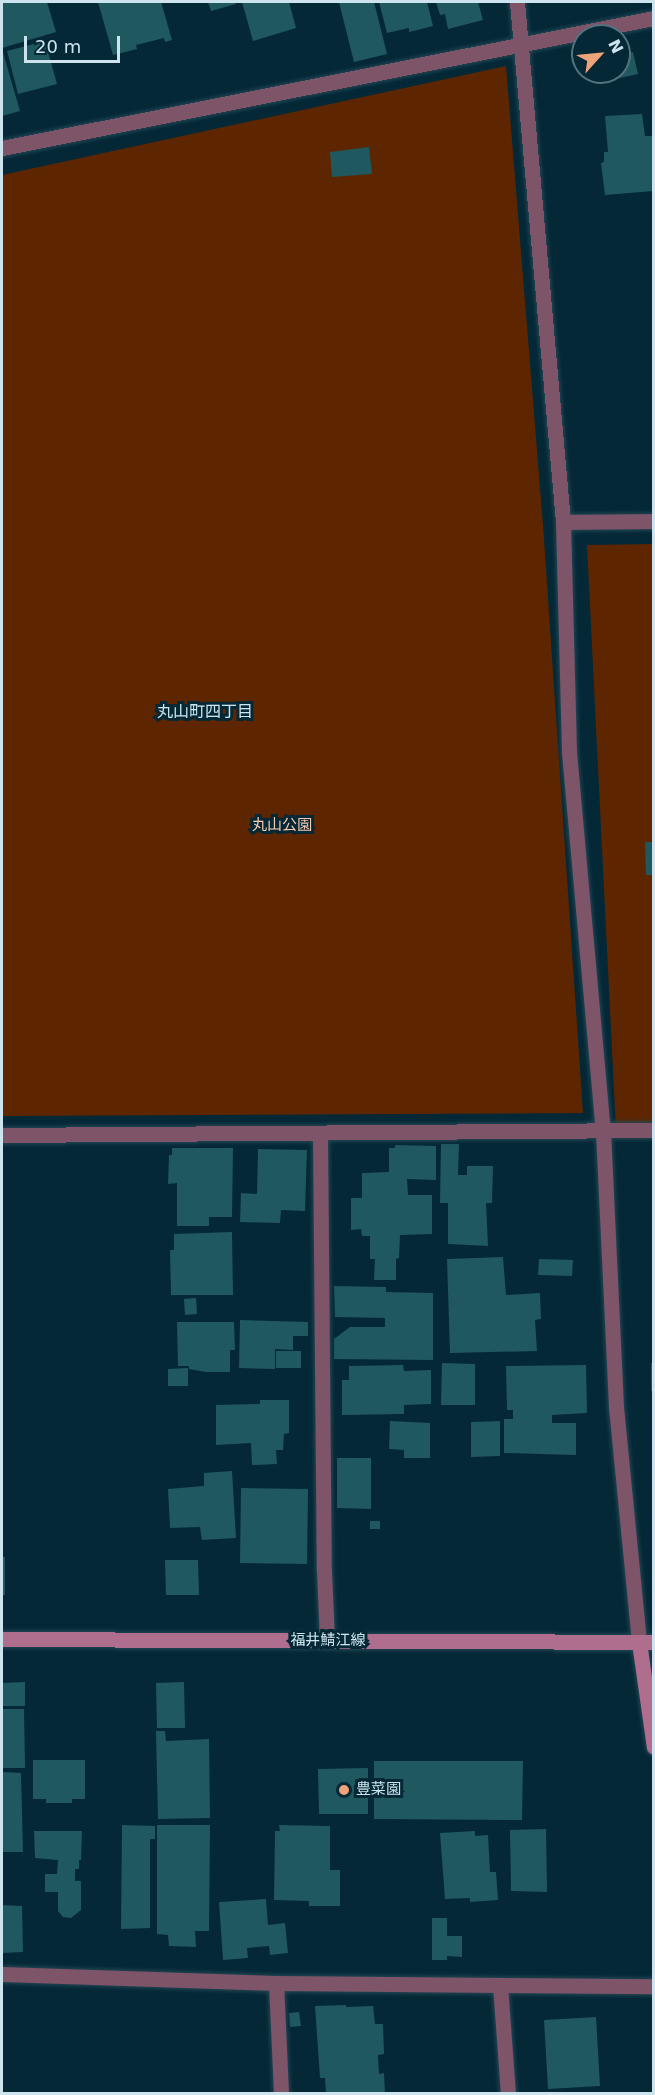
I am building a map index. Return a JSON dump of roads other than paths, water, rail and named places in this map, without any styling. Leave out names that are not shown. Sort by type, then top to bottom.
[{"type":"main road","name":"福井鯖江線","points":[[2,1639],[646,1642]]},
{"type":"main road","points":[[646,1642],[654,1747]]},
{"type":"street","points":[[517,2],[563,522],[569,752],[603,1131],[616,1407],[646,1642]]},
{"type":"street","points":[[2,148],[654,18]]},
{"type":"street","points":[[563,522],[654,521]]},
{"type":"street","points":[[2,1135],[654,1130]]},
{"type":"street","points":[[320,1134],[324,1570],[327,1641]]},
{"type":"street","points":[[2,1974],[276,1983],[654,1986]]},
{"type":"street","points":[[276,1983],[281,2094]]},
{"type":"street","points":[[500,1984],[508,2094]]},
{"type":"place","name":"豊菜園","points":[[344,1790]]},
{"type":"district","name":"丸山町四丁目","points":[[205,712]]},
{"type":"park label","name":"丸山公園","points":[[282,826]]}]
